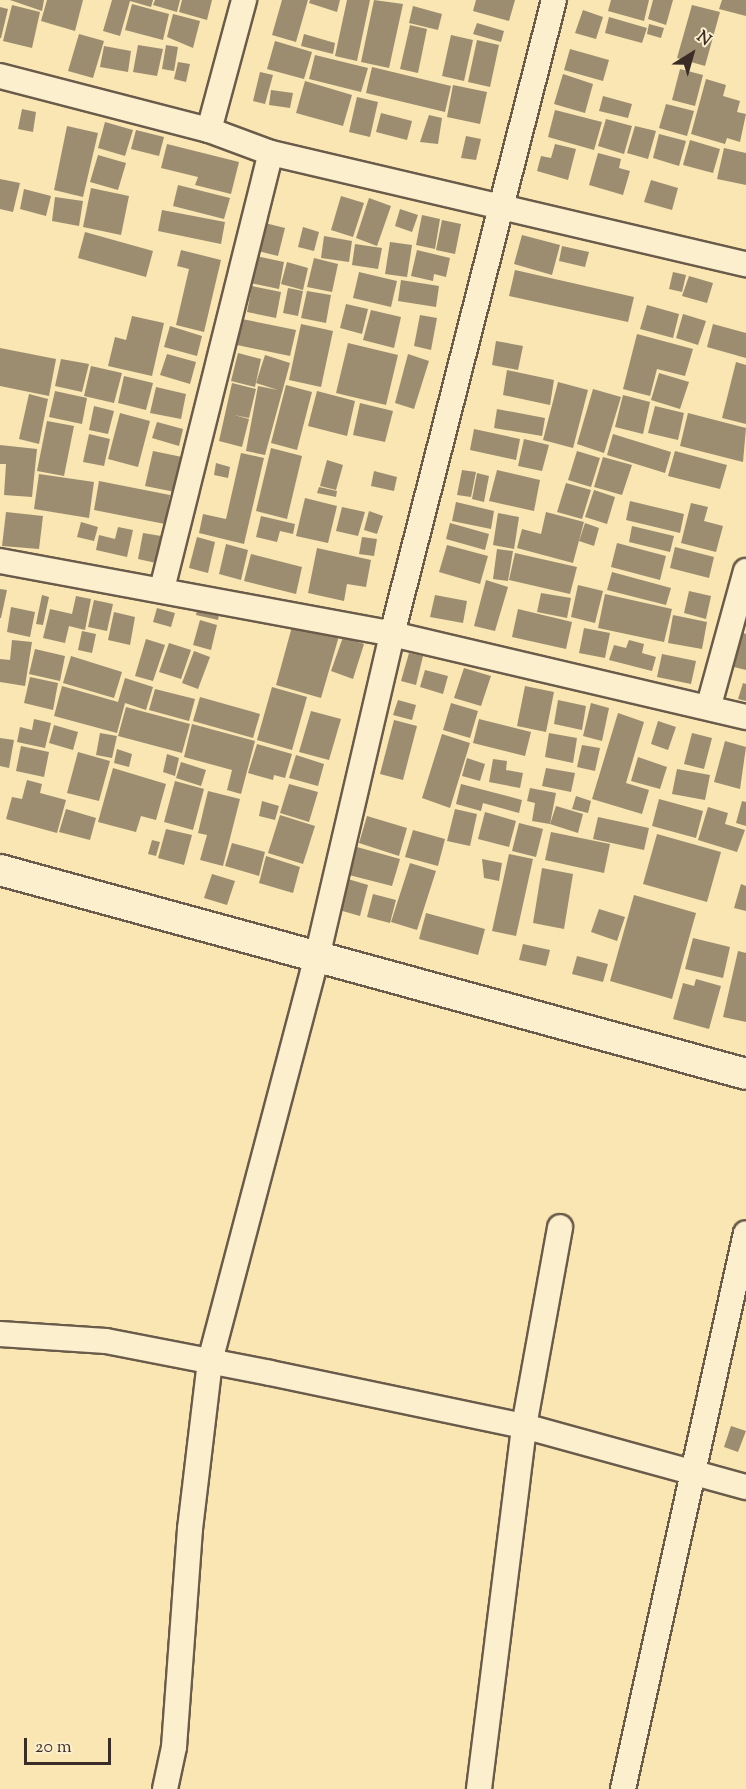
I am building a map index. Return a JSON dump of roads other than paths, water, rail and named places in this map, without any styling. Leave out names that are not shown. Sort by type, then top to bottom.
[{"type":"street","points":[[209,130],[244,0]]},
{"type":"street","points":[[165,1789],[174,1747],[190,1529],[210,1361],[316,957],[392,634],[504,205],[554,0]]},
{"type":"street","points":[[0,76],[209,130],[271,153],[504,205],[746,264]]},
{"type":"street","points":[[162,589],[271,153]]},
{"type":"street","points":[[0,561],[162,589],[392,634],[709,705],[746,717]]},
{"type":"street","points":[[709,705],[746,571]]},
{"type":"street","points":[[0,870],[746,1074]]},
{"type":"street","points":[[479,1789],[524,1426],[560,1227]]},
{"type":"street","points":[[623,1789],[693,1473],[742,1270],[746,1233]]},
{"type":"street","points":[[0,1334],[105,1341],[210,1361],[524,1426],[746,1487]]}]
